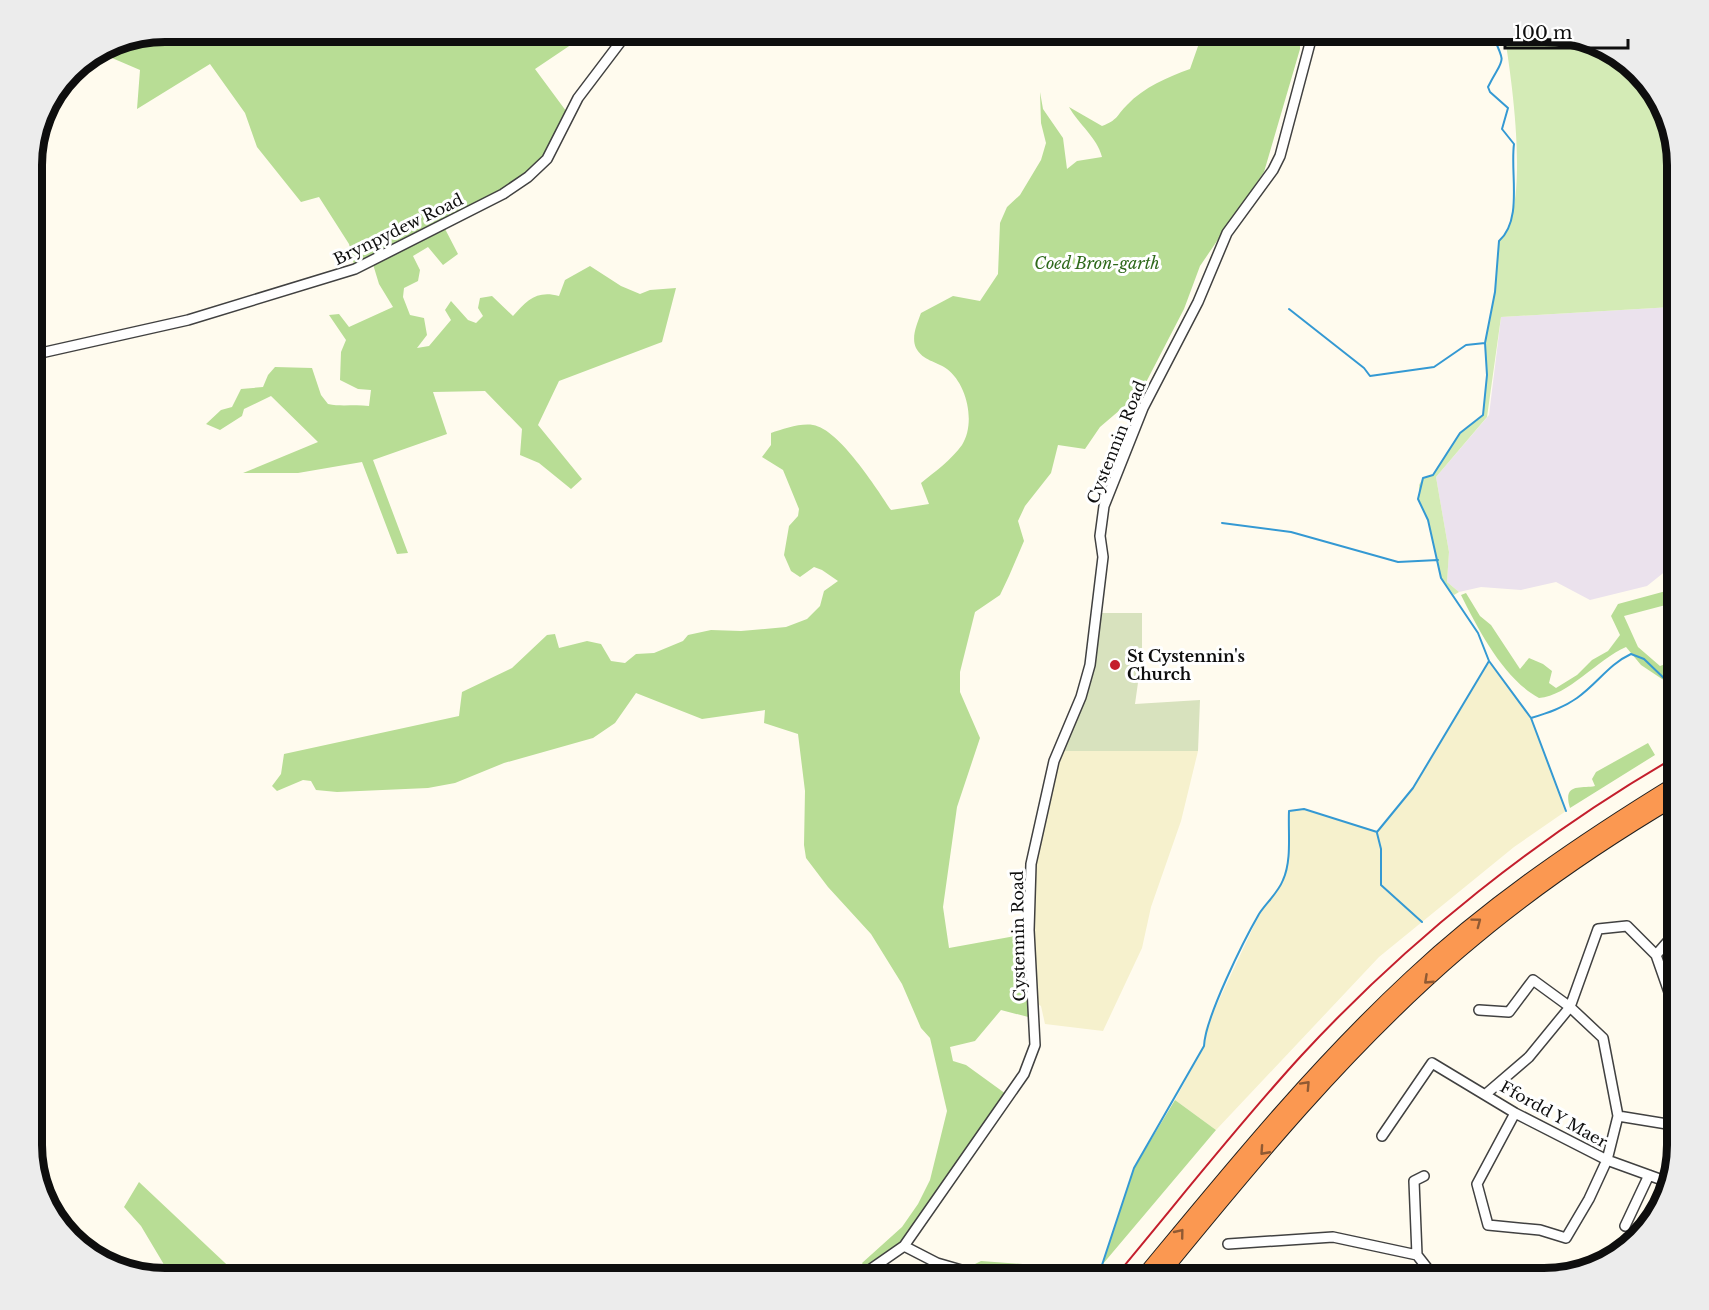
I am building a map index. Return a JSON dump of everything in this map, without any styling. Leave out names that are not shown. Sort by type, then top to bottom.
[{"type":"highway","points":[[1151,1268],[1264,1130],[1359,1028],[1413,976],[1468,928],[1598,832],[1667,789]]},
{"type":"highway","points":[[1166,1268],[1252,1163],[1331,1075],[1460,950],[1604,840],[1667,803]]},
{"type":"street","name":"Brynpydew Road","points":[[42,353],[188,320],[355,269],[502,194],[528,177],[547,159],[579,98],[621,42]]},
{"type":"street","name":"Cystennin Road","points":[[904,1246],[1024,1074],[1033,1055],[1035,1017],[1029,930],[1031,864],[1054,761],[1088,675],[1103,557],[1100,536],[1104,506],[1143,408],[1198,302],[1227,233],[1273,170],[1280,156],[1310,42]]},
{"type":"street","points":[[1486,1094],[1529,1057],[1570,1007],[1598,929],[1627,926],[1656,955],[1667,986]]},
{"type":"street","points":[[1656,955],[1667,942]]},
{"type":"street","points":[[1479,1010],[1509,1012],[1533,980],[1570,1007],[1603,1038],[1618,1116],[1607,1160],[1589,1199],[1566,1238],[1540,1230],[1488,1226],[1477,1184],[1515,1113]]},
{"type":"street","name":"Ffordd Y Maer","points":[[1382,1136],[1432,1063],[1515,1113],[1607,1160],[1662,1180]]},
{"type":"street","points":[[1618,1116],[1667,1124]]},
{"type":"street","points":[[1625,1226],[1649,1175]]},
{"type":"street","points":[[1424,1176],[1414,1181],[1417,1255],[1427,1268]]},
{"type":"street","points":[[1228,1244],[1333,1237],[1417,1255]]},
{"type":"street","points":[[872,1268],[904,1246],[937,1263],[955,1268]]},
{"type":"shaded area","points":[[1667,307],[1667,570],[1647,586],[1590,600],[1556,582],[1521,590],[1481,587],[1459,592],[1447,582],[1449,552],[1436,477],[1489,415],[1501,317]]},
{"type":"shaded area","points":[[1489,661],[1531,718],[1566,811],[1514,847],[1379,957],[1216,1130],[1175,1100],[1204,1046],[1205,1030],[1259,915],[1283,880],[1288,859],[1289,811],[1304,809],[1377,831],[1413,788]]},
{"type":"shaded area","points":[[1060,751],[1198,751],[1181,821],[1151,907],[1142,948],[1103,1031],[1045,1024],[1041,1006],[1034,1002],[1030,890]]},
{"type":"green space","points":[[165,42],[575,42],[535,69],[569,115],[540,168],[443,225],[458,254],[443,265],[428,247],[413,256],[420,270],[418,281],[404,288],[403,297],[410,315],[424,318],[427,335],[417,348],[429,346],[451,320],[445,310],[451,301],[468,320],[476,323],[483,316],[478,308],[480,298],[492,296],[513,316],[523,305],[538,295],[559,296],[565,280],[590,266],[621,286],[640,294],[650,290],[676,288],[662,342],[559,381],[538,425],[582,479],[571,489],[539,463],[520,455],[522,429],[485,391],[433,392],[447,434],[373,460],[408,553],[397,554],[362,462],[298,473],[243,473],[318,442],[271,396],[244,409],[242,416],[220,430],[206,424],[221,410],[232,407],[241,389],[263,387],[268,375],[275,367],[312,368],[321,395],[328,404],[369,406],[371,390],[358,389],[340,380],[341,352],[346,340],[329,315],[339,314],[349,327],[393,307],[379,284],[372,261],[355,269],[349,244],[319,197],[301,202],[257,147],[245,113],[210,64],[137,109],[140,70],[108,56],[141,44]]},
{"type":"green space","name":"Coed Bron-garth","points":[[1199,42],[1300,42],[1300,49],[1264,172],[1200,266],[1184,309],[1141,392],[1100,427],[1085,449],[1058,445],[1051,473],[1025,506],[1018,521],[1024,541],[1000,595],[975,612],[960,672],[960,692],[980,738],[957,807],[943,907],[949,948],[1026,934],[1032,1018],[1001,1010],[975,1041],[950,1047],[953,1061],[966,1065],[1006,1094],[911,1230],[897,1247],[869,1268],[865,1268],[862,1263],[902,1227],[918,1204],[930,1180],[947,1111],[930,1038],[921,1028],[902,984],[871,934],[828,887],[806,858],[804,845],[805,791],[798,734],[764,723],[765,710],[702,719],[636,693],[615,723],[593,738],[504,763],[455,783],[428,788],[337,792],[316,790],[311,781],[303,780],[277,791],[272,786],[281,774],[284,754],[459,716],[462,692],[512,668],[547,635],[555,634],[559,648],[587,641],[601,644],[611,661],[625,663],[636,654],[654,653],[683,641],[688,635],[711,630],[741,631],[786,627],[807,619],[820,606],[824,591],[838,581],[814,567],[800,577],[791,571],[784,555],[789,526],[798,516],[799,509],[783,470],[762,457],[771,445],[771,433],[803,425],[813,425],[823,429],[834,437],[856,461],[891,510],[929,504],[921,483],[962,445],[966,436],[969,415],[960,384],[947,369],[919,352],[914,339],[915,330],[921,313],[953,296],[980,301],[998,274],[1000,223],[1007,207],[1020,195],[1041,160],[1046,143],[1041,123],[1040,92],[1043,109],[1063,138],[1067,169],[1077,161],[1102,157],[1096,143],[1069,107],[1102,126],[1111,122],[1141,93],[1165,79],[1190,69]]},
{"type":"green space","points":[[1506,42],[1560,43],[1576,46],[1606,58],[1631,78],[1651,103],[1666,149],[1667,307],[1501,317],[1487,417],[1436,477],[1449,552],[1447,582],[1459,592],[1454,595],[1441,578],[1428,520],[1419,500],[1419,485],[1423,478],[1433,475],[1460,433],[1483,415],[1487,375],[1485,343],[1495,292],[1499,241],[1509,225],[1515,202],[1517,141]]},
{"type":"green space","points":[[1667,591],[1667,605],[1624,616],[1638,647],[1660,666],[1667,664],[1667,682],[1641,665],[1626,647],[1561,691],[1539,698],[1526,690],[1504,667],[1484,638],[1461,595],[1466,593],[1480,616],[1491,625],[1520,669],[1529,658],[1543,664],[1552,671],[1549,683],[1556,688],[1577,675],[1592,660],[1608,651],[1620,635],[1611,616],[1618,604]]},
{"type":"green space","points":[[1098,613],[1142,613],[1142,654],[1135,704],[1200,700],[1198,751],[1060,751],[1088,691],[1095,656]]},
{"type":"green space","points":[[1648,743],[1655,755],[1570,808],[1568,800],[1571,790],[1595,786],[1592,779],[1596,772]]},
{"type":"green space","points":[[1175,1100],[1216,1130],[1102,1265],[1134,1168]]},
{"type":"green space","points":[[139,1182],[230,1268],[166,1268],[141,1226],[124,1207]]},
{"type":"green space","points":[[981,1261],[1055,1268],[983,1268],[973,1265]]},
{"type":"waterway","points":[[1496,42],[1502,61],[1488,87],[1490,92],[1508,108],[1502,129],[1514,144],[1514,196],[1511,221],[1499,241],[1495,292],[1485,343],[1487,375],[1483,415],[1460,433],[1433,475],[1423,478],[1418,499],[1428,520],[1441,578],[1478,633],[1489,661],[1531,718],[1572,702],[1616,663],[1631,654],[1644,659],[1667,681]]},
{"type":"waterway","points":[[1289,309],[1364,368],[1370,376],[1434,367],[1466,345],[1485,343]]},
{"type":"waterway","points":[[1222,523],[1291,532],[1398,562],[1438,560]]},
{"type":"waterway","points":[[1102,1265],[1134,1168],[1204,1046],[1211,1017],[1244,942],[1259,914],[1283,880],[1289,855],[1289,811],[1304,809],[1377,832],[1413,788],[1489,661]]},
{"type":"waterway","points":[[1531,718],[1566,811]]},
{"type":"waterway","points":[[1377,833],[1381,849],[1381,885],[1422,922]]},
{"type":"railway","points":[[1122,1268],[1277,1083],[1386,971],[1431,930],[1526,855],[1667,762]]},
{"type":"place","name":"St Cystennin's Church","points":[[1115,665]]}]
